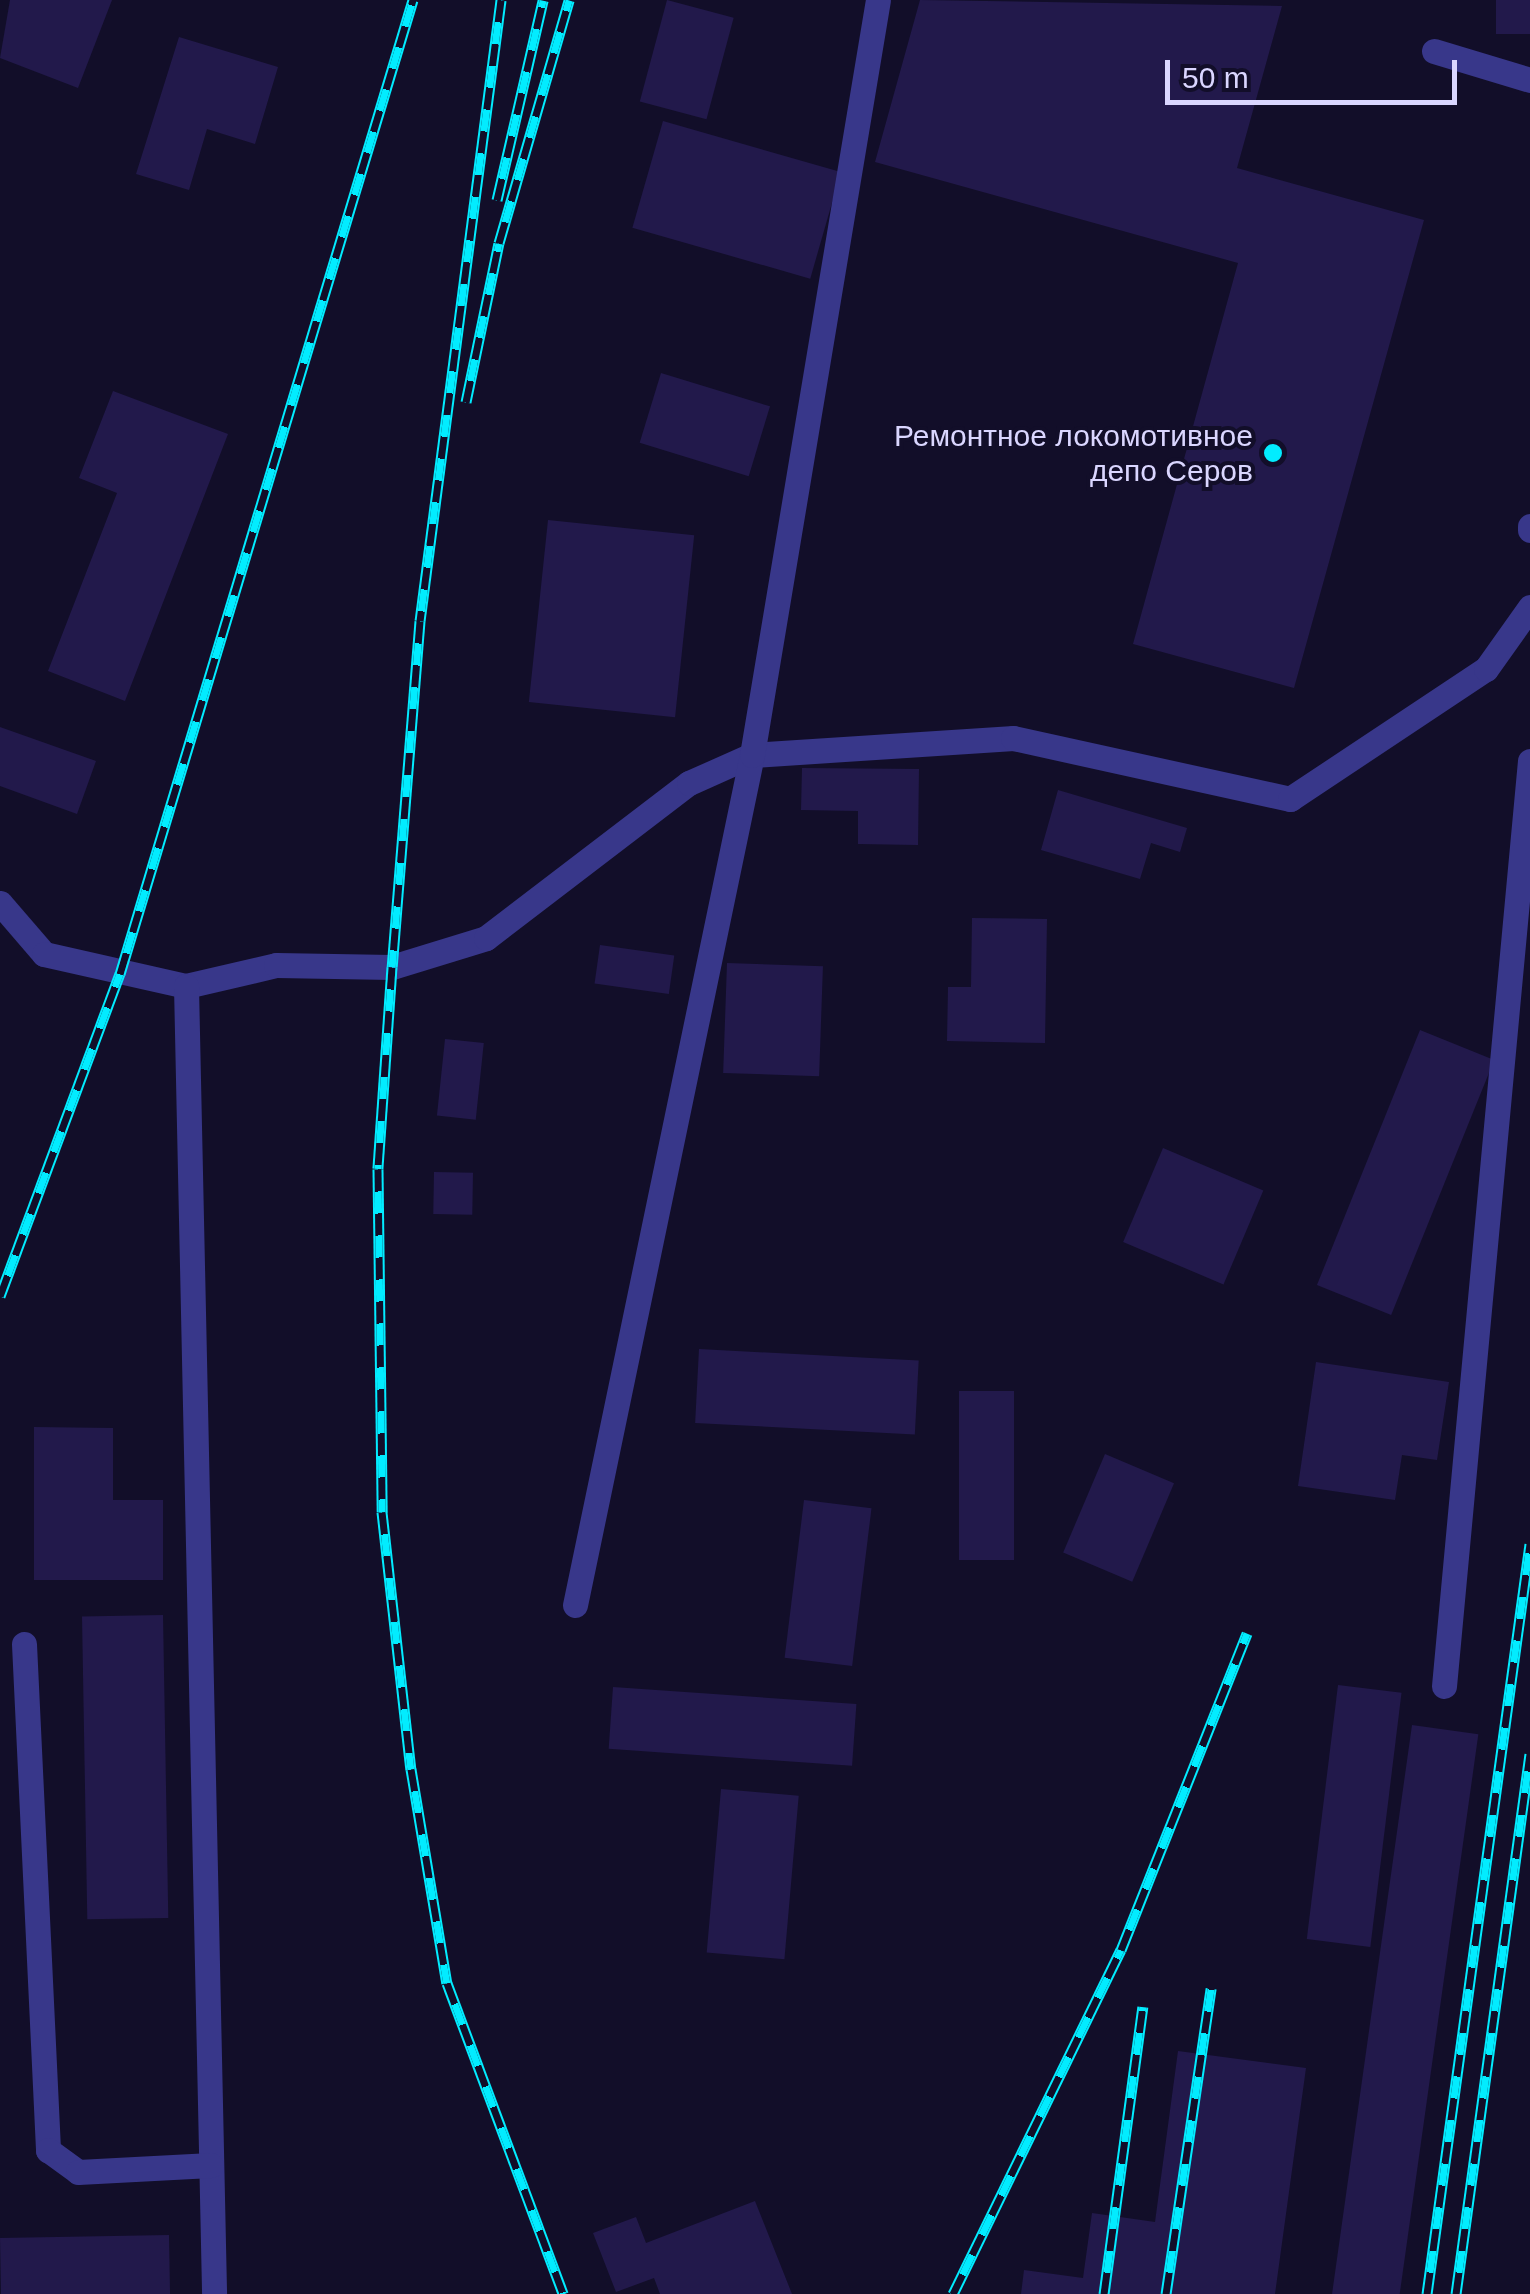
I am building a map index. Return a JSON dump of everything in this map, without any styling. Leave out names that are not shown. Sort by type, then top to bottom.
[{"type":"street","points":[[575,1605],[752,755],[878,0]]},
{"type":"street","points":[[1434,51],[1530,80]]},
{"type":"street","points":[[0,903],[44,954],[186,986],[276,965],[392,968],[486,938],[689,783],[752,755],[1013,738],[1290,799],[1486,669],[1530,607]]},
{"type":"street","points":[[1444,1686],[1530,761]]},
{"type":"street","points":[[186,986],[214,2294]]},
{"type":"street","points":[[24,1644],[48,2150],[78,2172],[211,2165]]},
{"type":"building","points":[[10,0],[112,0],[78,88],[0,58]]},
{"type":"building","points":[[667,0],[734,18],[706,119],[640,101]]},
{"type":"building","name":"Ремонтное локомотивное депо Серов","points":[[920,0],[1282,6],[1237,168],[1424,220],[1294,688],[1133,644],[1238,263],[875,162]]},
{"type":"building","points":[[1496,0],[1530,0],[1530,34],[1496,34]]},
{"type":"building","points":[[179,37],[278,67],[255,144],[207,129],[189,190],[136,174]]},
{"type":"building","points":[[663,121],[841,172],[810,279],[632,228]]},
{"type":"building","points":[[661,373],[770,406],[749,476],[640,443]]},
{"type":"building","points":[[113,391],[228,434],[125,701],[48,671],[117,493],[79,478]]},
{"type":"building","points":[[548,520],[694,535],[675,717],[529,702]]},
{"type":"building","points":[[0,727],[96,761],[77,814],[0,786]]},
{"type":"building","points":[[802,768],[919,769],[918,845],[858,844],[858,811],[801,810]]},
{"type":"building","points":[[1058,790],[1187,828],[1180,852],[1151,843],[1140,879],[1041,850]]},
{"type":"building","points":[[972,918],[1047,919],[1045,1043],[947,1041],[948,987],[971,987]]},
{"type":"building","points":[[600,945],[674,955],[669,994],[595,984]]},
{"type":"building","points":[[727,963],[823,966],[819,1076],[723,1073]]},
{"type":"building","points":[[1420,1030],[1494,1060],[1391,1315],[1317,1285]]},
{"type":"building","points":[[445,1039],[484,1043],[476,1120],[437,1116]]},
{"type":"building","points":[[1163,1148],[1263,1191],[1223,1284],[1123,1242]]},
{"type":"building","points":[[434,1172],[473,1173],[472,1215],[433,1214]]},
{"type":"building","points":[[699,1349],[919,1361],[915,1434],[695,1423]]},
{"type":"building","points":[[1316,1362],[1449,1382],[1437,1460],[1402,1455],[1395,1500],[1298,1486]]},
{"type":"building","points":[[959,1391],[1014,1391],[1014,1560],[959,1560]]},
{"type":"building","points":[[34,1427],[113,1428],[113,1500],[163,1500],[163,1580],[34,1580]]},
{"type":"building","points":[[1105,1454],[1174,1483],[1132,1582],[1063,1552]]},
{"type":"building","points":[[804,1500],[871,1508],[852,1666],[785,1658]]},
{"type":"building","points":[[163,1615],[168,1918],[87,1919],[82,1616]]},
{"type":"building","points":[[1338,1685],[1402,1693],[1370,1947],[1307,1939]]},
{"type":"building","points":[[613,1687],[856,1704],[852,1766],[609,1749]]},
{"type":"building","points":[[1412,1725],[1478,1734],[1400,2294],[1332,2294]]},
{"type":"building","points":[[721,1789],[799,1796],[784,1959],[707,1952]]},
{"type":"building","points":[[1178,2051],[1306,2068],[1275,2294],[1021,2294],[1024,2270],[1083,2278],[1092,2213],[1155,2222]]},
{"type":"building","points":[[755,2201],[792,2294],[660,2294],[654,2278],[616,2292],[593,2233],[636,2217],[646,2243]]},
{"type":"building","points":[[169,2235],[170,2294],[1,2294],[0,2238]]},
{"type":"railway","points":[[0,1296],[120,974],[413,0]]},
{"type":"railway","points":[[501,0],[420,621],[392,967],[378,1169],[382,1512],[411,1769],[447,1983],[563,2294]]},
{"type":"railway","points":[[497,200],[543,0]]},
{"type":"railway","points":[[466,402],[499,243],[569,0]]},
{"type":"railway","points":[[1427,2294],[1530,1544]]},
{"type":"railway","points":[[953,2294],[1121,1950],[1247,1633]]},
{"type":"railway","points":[[1456,2294],[1530,1754]]},
{"type":"railway","points":[[1166,2294],[1211,1988]]},
{"type":"railway","points":[[1104,2294],[1143,2007]]},
{"type":"place","name":"Ремонтное локомотивное депо Серов","points":[[1273,453]]}]
